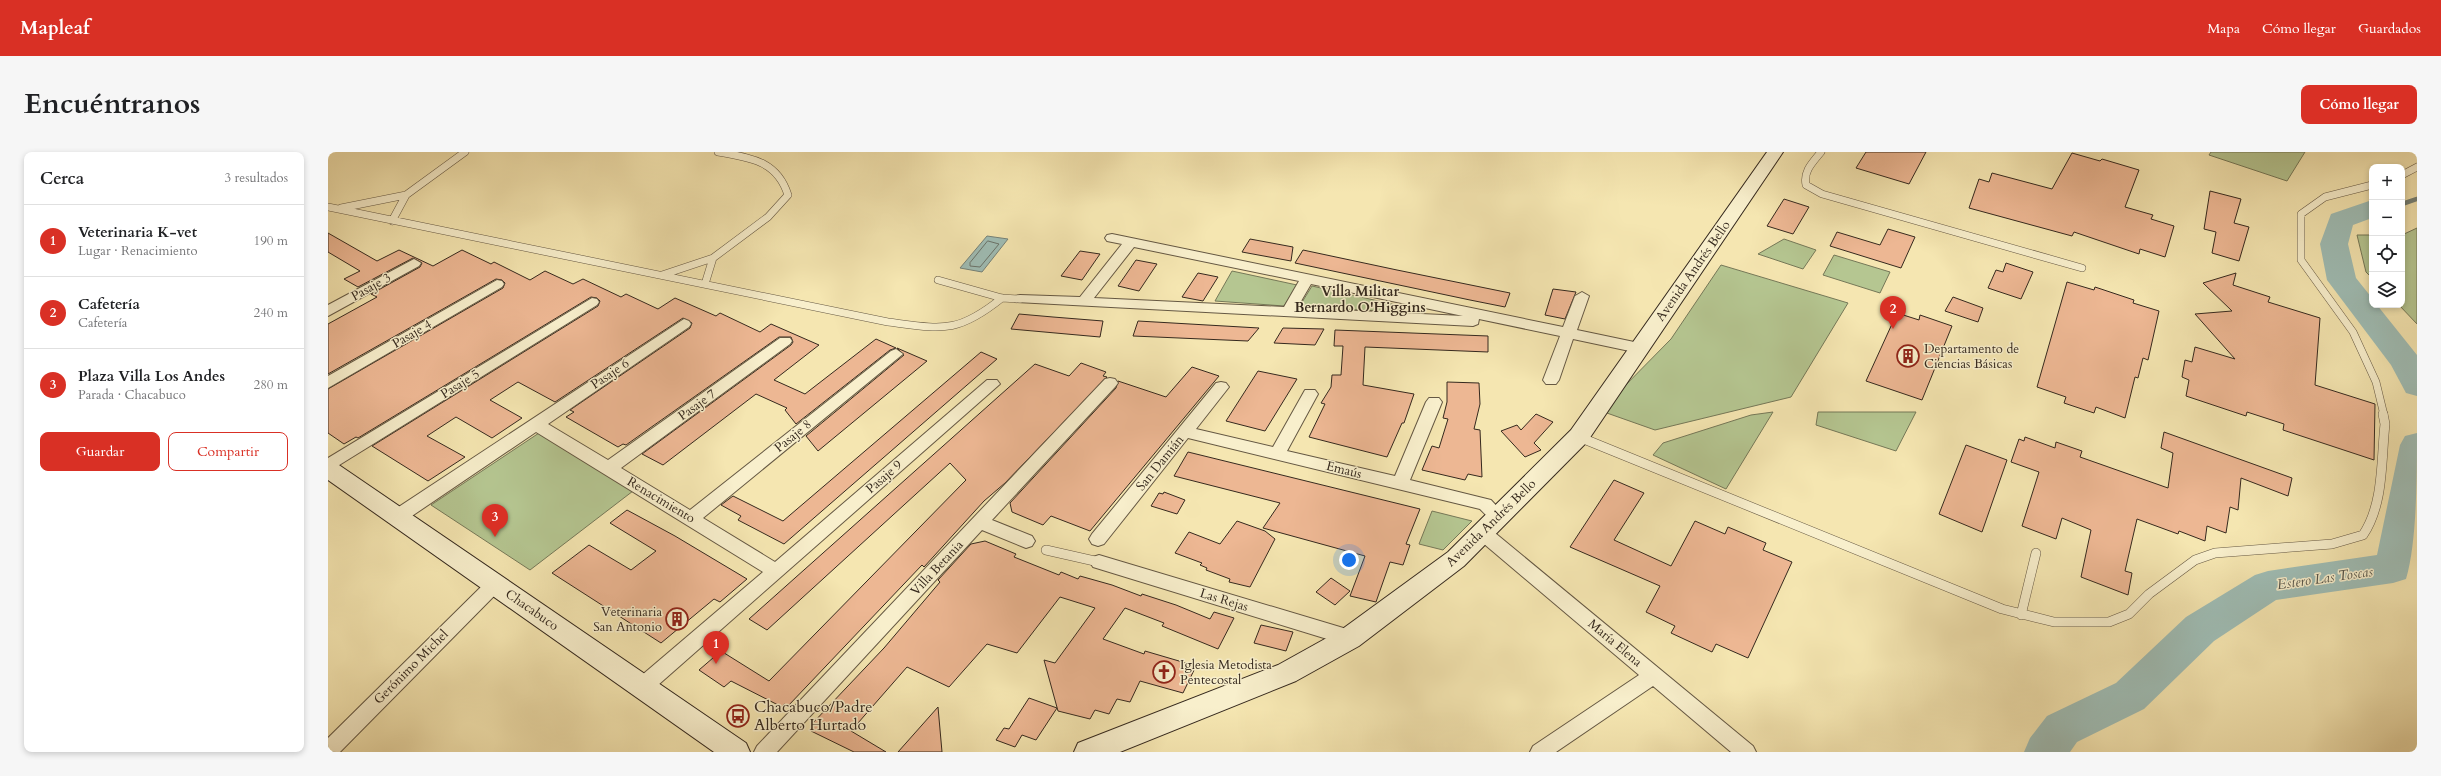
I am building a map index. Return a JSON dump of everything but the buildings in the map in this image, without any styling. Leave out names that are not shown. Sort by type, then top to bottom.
[{"type":"main road","name":"Avenida Andrés Bello","points":[[1088,752],[1255,687],[1293,670],[1350,638],[1433,578],[1483,534],[1498,516],[1579,436],[1775,152]]},
{"type":"main road","name":"Chacabuco","points":[[328,470],[736,752]]},
{"type":"street","points":[[1112,238],[1640,348]]},
{"type":"street","points":[[1084,302],[1132,242]]},
{"type":"street","name":"Pasaje 3","points":[[328,311],[414,263]]},
{"type":"street","points":[[1288,312],[1307,279]]},
{"type":"street","name":"Pasaje 4","points":[[328,383],[497,284]]},
{"type":"street","points":[[1551,380],[1582,296]]},
{"type":"street","points":[[1020,300],[1522,324]]},
{"type":"street","name":"Pasaje 5","points":[[328,466],[592,302]]},
{"type":"street","name":"Pasaje 6","points":[[536,424],[684,324]]},
{"type":"street","name":"Pasaje 7","points":[[608,469],[785,341]]},
{"type":"street","name":"Pasaje 8","points":[[691,518],[896,354]]},
{"type":"street","name":"Villa Betania","points":[[764,752],[1110,383]]},
{"type":"street","name":"Pasaje 9","points":[[776,571],[992,384]]},
{"type":"street","name":"San Damián","points":[[1098,539],[1221,387]]},
{"type":"street","points":[[1277,454],[1310,394]]},
{"type":"street","points":[[1400,484],[1434,402]]},
{"type":"street","points":[[397,518],[536,424]]},
{"type":"street","name":"Renacimiento","points":[[536,424],[776,571]]},
{"type":"street","name":"Emaús","points":[[1185,432],[1485,504],[1498,516]]},
{"type":"street","points":[[980,522],[1026,541]]},
{"type":"street","name":"María Elena","points":[[1483,534],[1746,752]]},
{"type":"street","name":"Las Rejas","points":[[1099,562],[1350,638]]},
{"type":"street","points":[[642,687],[776,571]]},
{"type":"street","name":"Gerónimo Michel","points":[[328,750],[495,584]]},
{"type":"street","points":[[1540,752],[1654,675]]},
{"type":"lane","points":[[338,209],[406,195],[465,152]]},
{"type":"lane","points":[[661,275],[713,258],[768,217],[782,204],[788,194],[783,178],[769,166],[759,161],[718,152]]},
{"type":"lane","points":[[1821,152],[1806,172],[1804,179],[1806,185],[1822,194],[2082,268]]},
{"type":"lane","points":[[2405,173],[2417,167]]},
{"type":"lane","points":[[1579,436],[1741,504],[2021,615],[2054,622],[2109,622],[2129,614],[2149,594],[2195,560],[2215,553],[2332,544],[2363,535],[2371,523],[2376,509],[2385,424],[2382,404],[2376,382],[2353,332],[2306,269],[2299,253],[2301,214],[2312,202],[2333,193],[2369,186]]},
{"type":"lane","points":[[392,221],[406,195]]},
{"type":"lane","points":[[328,207],[888,322],[938,328],[972,320],[1002,298]]},
{"type":"lane","points":[[705,284],[713,258]]},
{"type":"lane","points":[[938,280],[1002,298],[1020,300]]},
{"type":"lane","points":[[1046,550],[1099,562]]},
{"type":"lane","points":[[2021,615],[2036,553]]},
{"type":"green space","points":[[2211,152],[2305,152],[2287,181],[2209,155]]},
{"type":"green space","points":[[2417,228],[2417,324],[2402,308],[2405,308],[2405,234]]},
{"type":"green space","points":[[2357,235],[2369,235],[2369,275],[2366,272]]},
{"type":"green space","points":[[1784,239],[1816,250],[1803,269],[1758,254]]},
{"type":"green space","points":[[1834,255],[1890,272],[1880,293],[1823,275]]},
{"type":"green space","points":[[1721,265],[1848,303],[1791,397],[1655,430],[1604,412],[1608,403],[1671,339]]},
{"type":"green space","points":[[1232,271],[1297,285],[1284,306],[1215,301]]},
{"type":"green space","points":[[1312,286],[1405,307],[1402,312],[1299,307]]},
{"type":"green space","points":[[1773,412],[1726,489],[1653,455],[1663,443],[1751,415]]},
{"type":"green space","points":[[1818,412],[1916,412],[1896,451],[1816,425]]},
{"type":"green space","points":[[539,433],[633,491],[530,570],[431,505]]},
{"type":"green space","points":[[1432,511],[1472,521],[1443,550],[1419,544]]},
{"type":"water","points":[[987,236],[1008,239],[982,272],[960,268]]},
{"type":"waterway","name":"Estero Las Toscas","points":[[2405,203],[2417,199]]},
{"type":"waterway","name":"Estero Las Toscas","points":[[2369,209],[2341,220],[2334,244],[2342,280],[2405,361],[2417,385]]},
{"type":"waterway","name":"Estero Las Toscas","points":[[2045,752],[2062,729],[2130,696],[2200,629],[2268,586],[2393,568],[2417,445]]},
{"type":"place","name":"Cafetería","points":[[1893,329]]},
{"type":"place","name":"Departamento de Ciencias Básicas","points":[[1908,356]]},
{"type":"place","name":"Plaza Villa Los Andes","points":[[495,537]]},
{"type":"place","name":"Veterinaria San Antonio","points":[[677,619]]},
{"type":"place","name":"Veterinaria K-vet","points":[[716,664]]},
{"type":"place","name":"Iglesia Metodista Pentecostal","points":[[1164,672]]},
{"type":"place","name":"Chacabuco/Padre Alberto Hurtado","points":[[738,716]]},
{"type":"district","name":"Villa Militar Bernardo O'Higgins","points":[[1360,300]]}]
